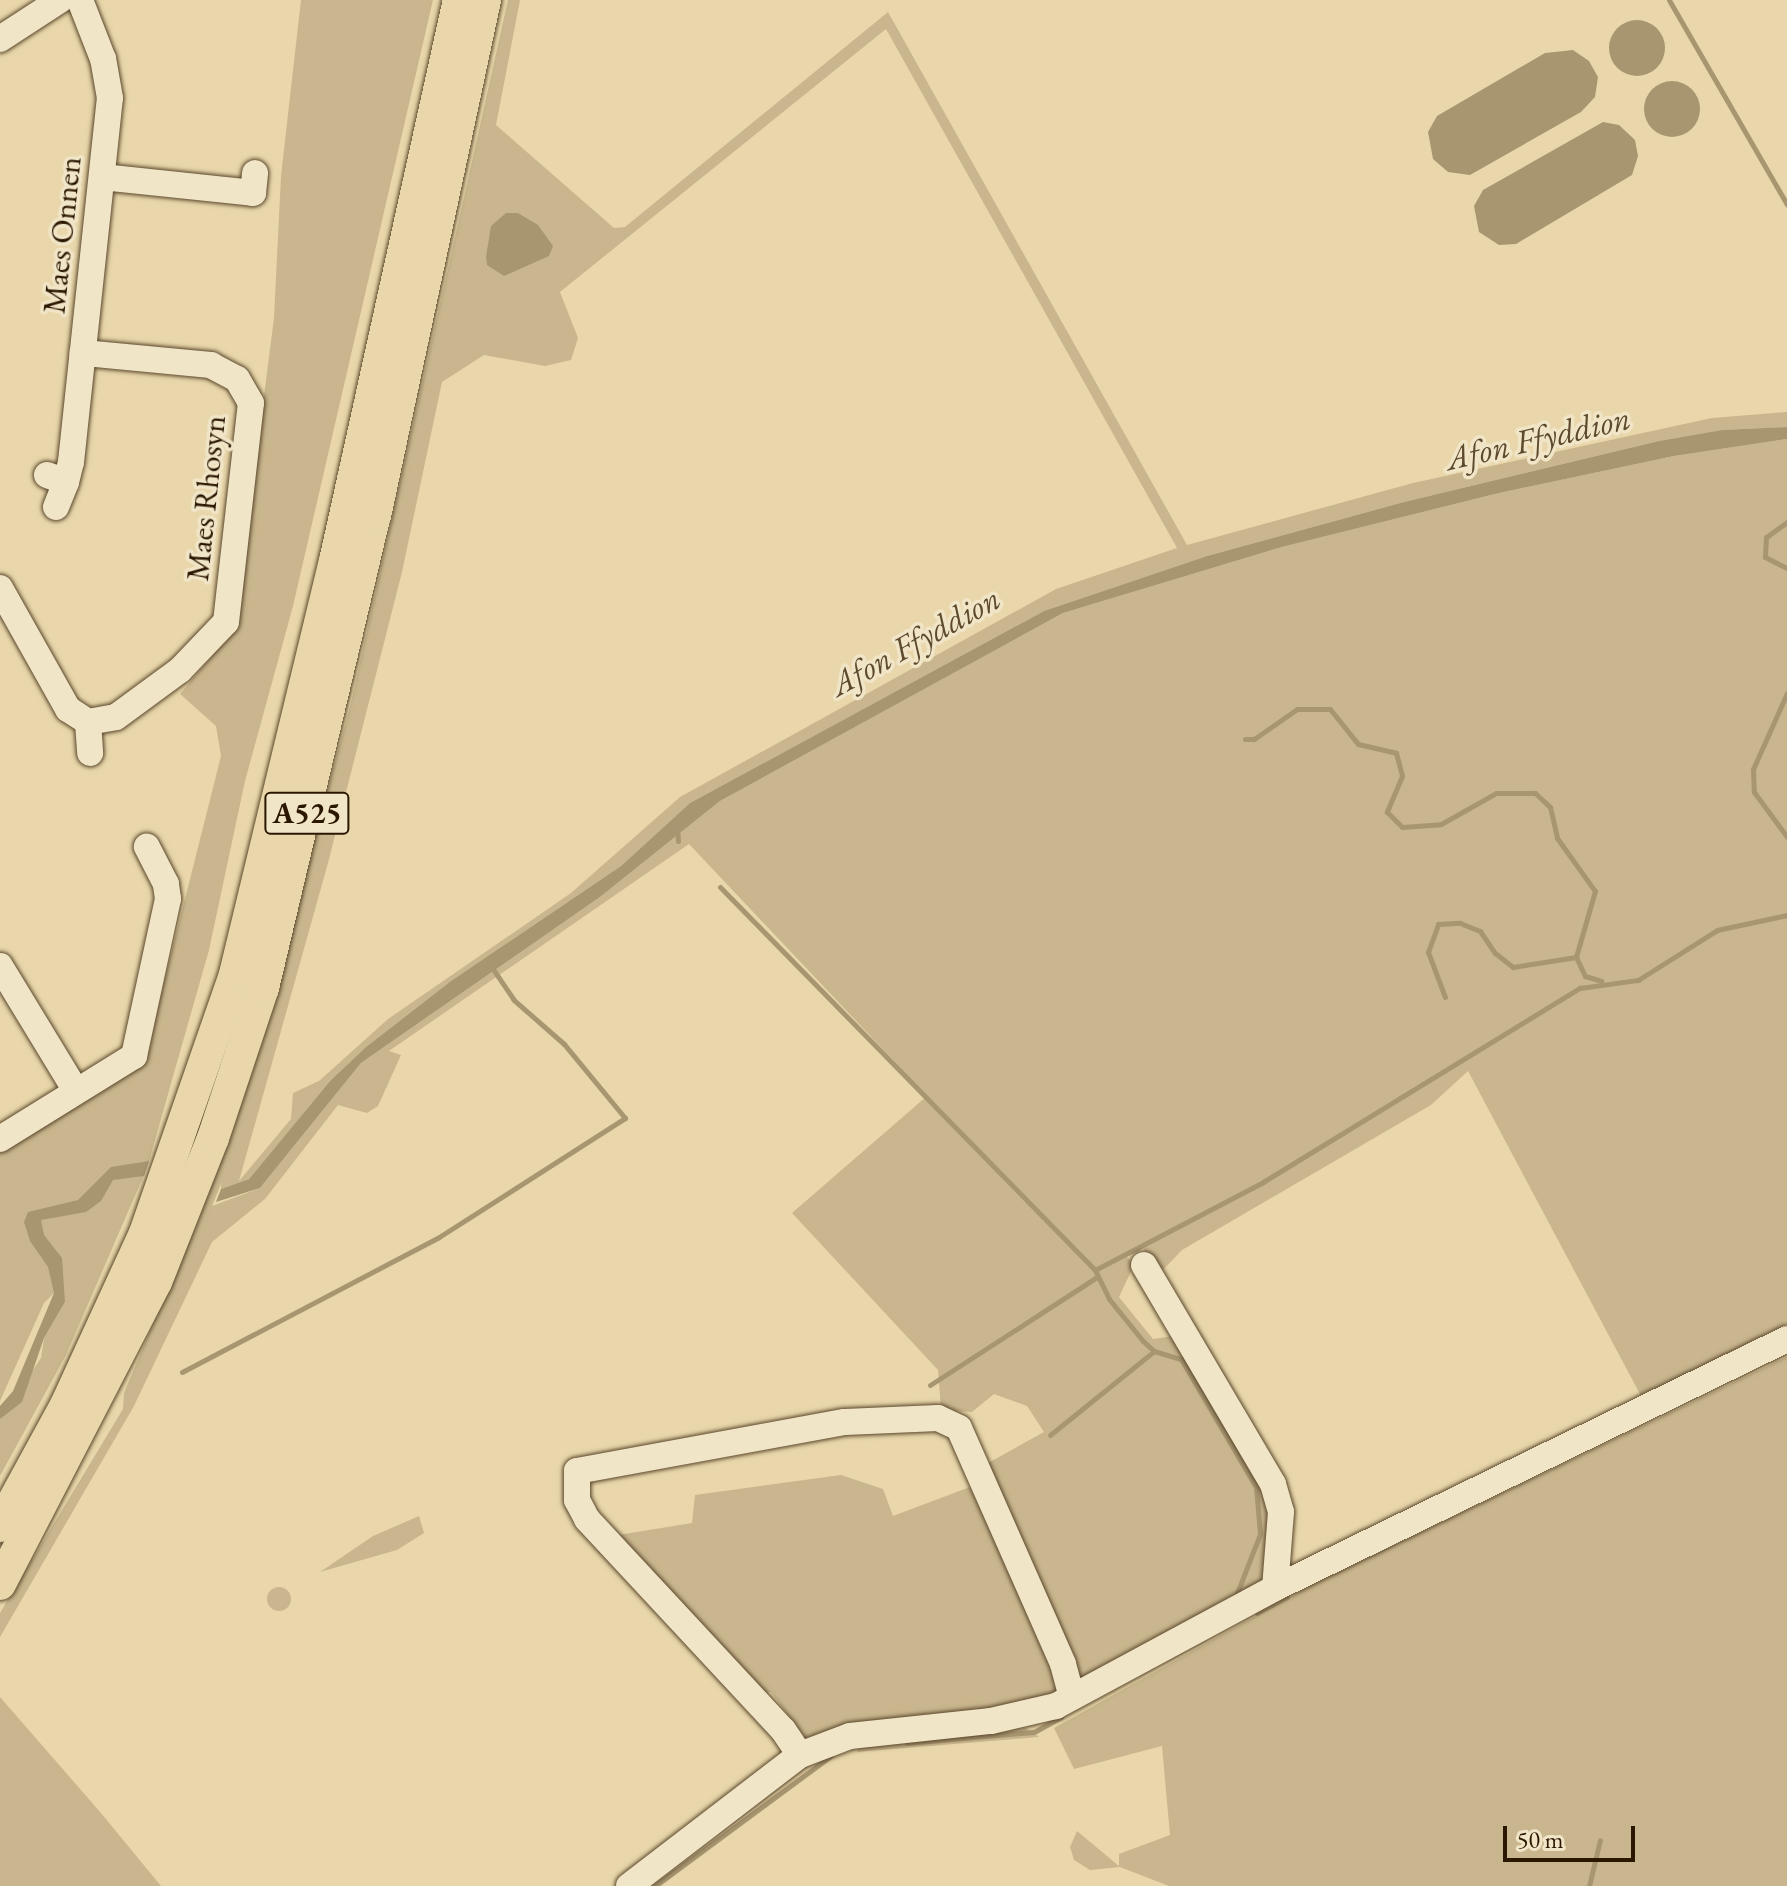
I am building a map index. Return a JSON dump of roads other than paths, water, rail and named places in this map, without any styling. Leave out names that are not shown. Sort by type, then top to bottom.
[{"type":"main road","name":"A525","points":[[0,1526],[66,1405],[145,1233],[235,974],[335,561],[459,0]]},
{"type":"main road","name":"A525","points":[[0,1584],[156,1282],[213,1138],[263,988],[375,516],[485,0]]},
{"type":"street","points":[[0,39],[60,0]]},
{"type":"street","name":"Maes Onnen","points":[[56,507],[56,478],[83,353],[102,177],[108,78],[80,0]]},
{"type":"street","points":[[102,177],[261,187]]},
{"type":"street","name":"Maes Rhosyn","points":[[83,353],[211,365],[237,379],[251,403],[226,622],[180,670],[116,717],[88,722]]},
{"type":"street","points":[[0,588],[9,626],[68,709],[88,722],[90,753]]},
{"type":"street","points":[[0,1139],[76,1091],[116,1071],[134,1056],[168,899],[157,857]]},
{"type":"street","points":[[0,966],[76,1091]]},
{"type":"street","points":[[1144,1265],[1273,1484],[1281,1512],[1275,1588]]},
{"type":"street","points":[[629,1886],[800,1755],[850,1736],[1035,1714],[1275,1588],[1787,1339]]},
{"type":"street","points":[[800,1755],[783,1730],[587,1519],[577,1500],[577,1471],[845,1422],[938,1418],[959,1428],[1063,1664],[1072,1697]]},
{"type":"waterway","points":[[1669,0],[1787,204]]},
{"type":"waterway","points":[[1787,522],[1766,537],[1765,557],[1787,568]]},
{"type":"waterway","points":[[1787,693],[1753,769],[1754,792],[1787,837]]},
{"type":"waterway","points":[[1245,739],[1254,739],[1297,709],[1330,709],[1358,744],[1396,753],[1402,776],[1387,812],[1402,827],[1441,824],[1496,793],[1535,793],[1550,807],[1557,838],[1595,891],[1576,957]]},
{"type":"waterway","points":[[677,827],[678,841]]},
{"type":"waterway","points":[[720,887],[1095,1270],[1109,1299],[1143,1341],[1154,1351],[1181,1359],[1256,1487],[1260,1534],[1235,1598]]},
{"type":"waterway","points":[[1095,1270],[1263,1182],[1580,988],[1638,980],[1717,930],[1787,915]]},
{"type":"waterway","points":[[1445,997],[1428,952],[1438,924],[1460,923],[1480,931],[1495,953],[1513,967],[1576,957],[1585,976],[1601,981]]},
{"type":"waterway","points":[[182,1372],[439,1237],[625,1118],[564,1044],[514,1000],[491,966]]},
{"type":"waterway","points":[[930,1385],[1097,1277]]},
{"type":"waterway","points":[[1050,1435],[1154,1351]]},
{"type":"waterway","points":[[1257,1613],[1287,1597]]},
{"type":"waterway","points":[[907,1743],[1034,1732],[1061,1717]]},
{"type":"waterway","points":[[655,1886],[831,1756]]},
{"type":"waterway","points":[[1589,1886],[1600,1840]]},
{"type":"water label","name":"Afon Ffyddion","points":[[1538,438]]},
{"type":"water label","name":"Afon Ffyddion","points":[[915,641]]}]
